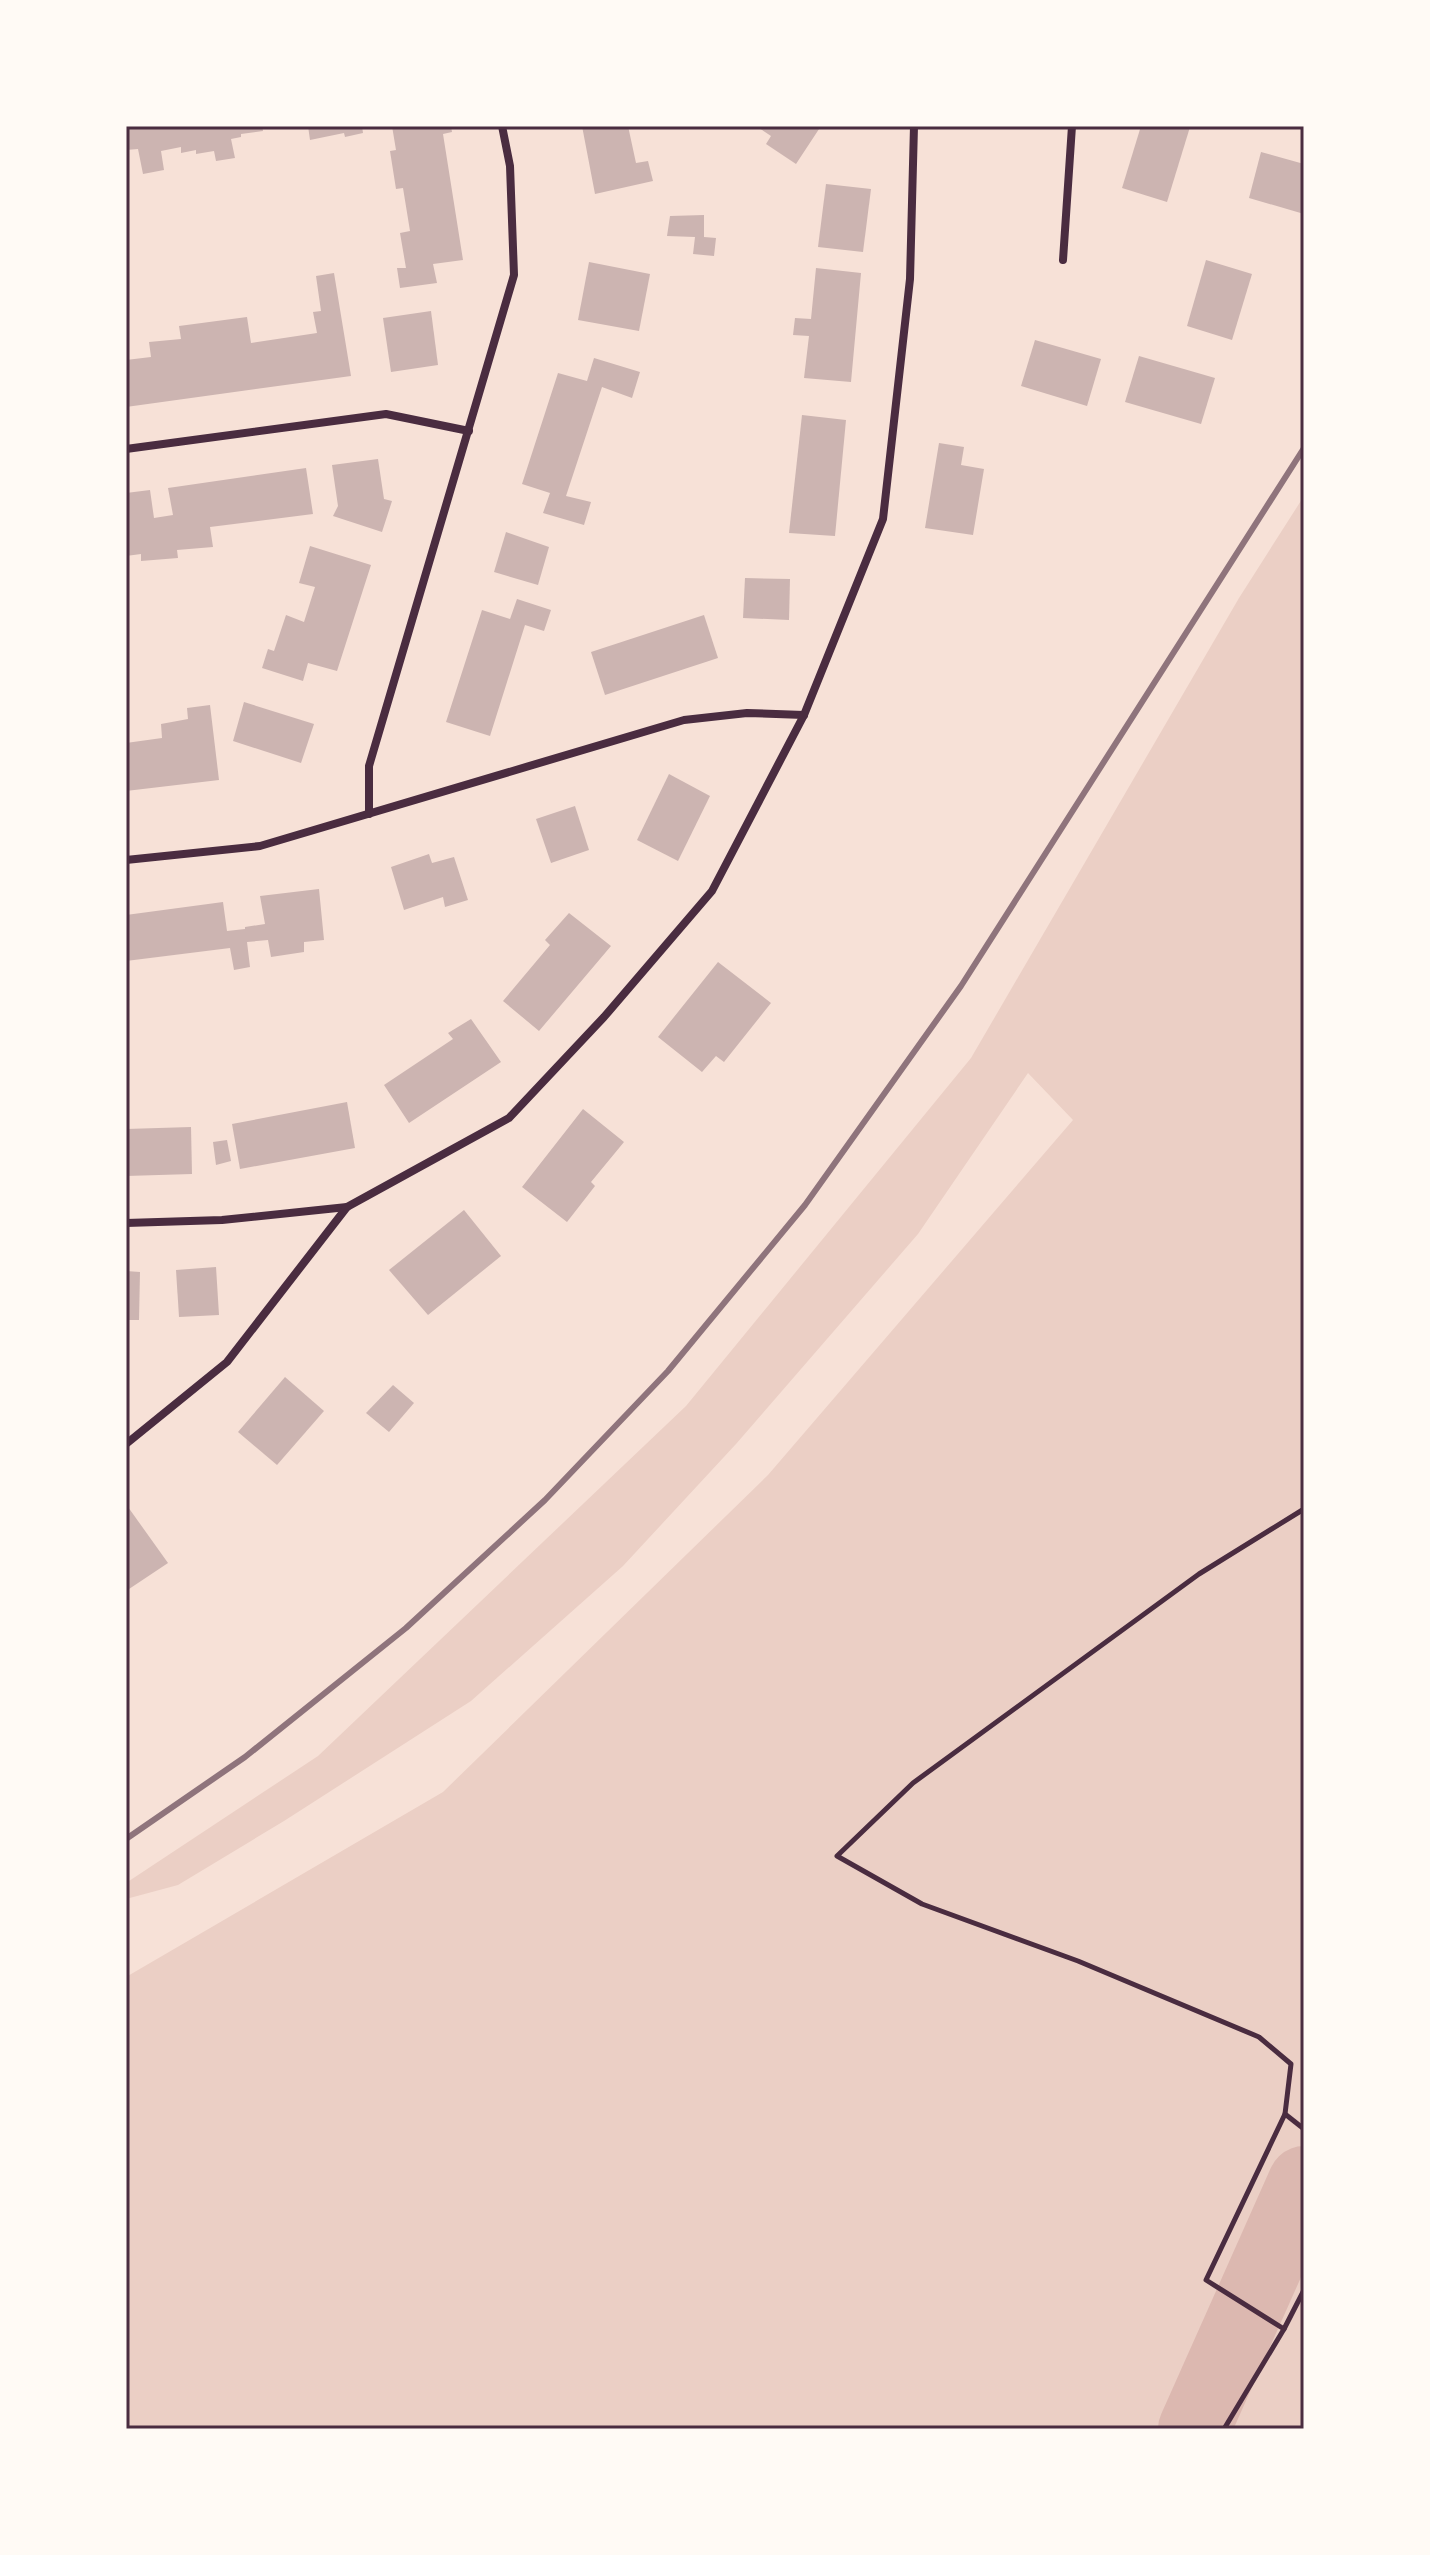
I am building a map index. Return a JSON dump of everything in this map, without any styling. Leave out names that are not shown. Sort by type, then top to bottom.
[{"type":"street","points":[[369,814],[369,766],[514,275],[510,166],[502,126]]},
{"type":"street","points":[[126,1223],[222,1220],[347,1207],[509,1118],[594,1029],[712,891],[804,715],[883,519],[910,279],[914,126]]},
{"type":"street","points":[[1063,260],[1072,126]]},
{"type":"street","points":[[126,449],[386,414],[469,431]]},
{"type":"street","points":[[126,860],[260,846],[684,720],[747,713],[804,715]]},
{"type":"street","points":[[126,1444],[227,1362],[347,1207]]},
{"type":"path","points":[[1284,2329],[1206,2280],[1285,2114],[1291,2064],[1259,2037],[1078,1961],[922,1904],[837,1856],[913,1783],[1199,1574],[1304,1509]]},
{"type":"path","points":[[1285,2114],[1304,2129]]},
{"type":"path","points":[[1224,2429],[1304,2290]]},
{"type":"shaded area","points":[[1304,496],[1304,2429],[126,2429],[126,1977],[443,1792],[768,1475],[1073,1120],[1028,1073],[918,1234],[736,1444],[623,1566],[471,1701],[178,1885],[126,1899],[126,1883],[318,1756],[686,1406],[971,1058],[1239,598]]},
{"type":"building","points":[[126,126],[262,126],[263,131],[241,134],[241,137],[231,139],[235,158],[216,161],[214,151],[181,153],[181,147],[161,151],[164,170],[143,174],[138,149],[126,150]]},
{"type":"building","points":[[308,126],[362,126],[363,133],[345,137],[344,133],[310,140]]},
{"type":"building","points":[[392,126],[451,126],[452,132],[443,134],[463,260],[433,264],[437,283],[400,288],[397,268],[406,268],[400,233],[410,231],[403,188],[396,189],[390,151],[396,150]]},
{"type":"building","points":[[582,126],[628,126],[636,163],[648,161],[653,181],[595,194]]},
{"type":"building","points":[[756,126],[821,126],[796,164],[766,144],[771,136]]},
{"type":"building","points":[[1141,126],[1190,127],[1167,202],[1122,188]]},
{"type":"building","points":[[1261,152],[1304,164],[1304,214],[1249,198]]},
{"type":"building","points":[[826,184],[871,189],[863,252],[818,247]]},
{"type":"building","points":[[704,215],[704,237],[716,238],[714,256],[693,254],[695,237],[667,236],[670,216]]},
{"type":"building","points":[[1206,260],[1252,274],[1232,340],[1187,326]]},
{"type":"building","points":[[589,262],[650,274],[639,331],[578,320]]},
{"type":"building","points":[[816,268],[861,273],[851,382],[804,378],[809,336],[793,335],[795,318],[811,319]]},
{"type":"building","points":[[334,273],[351,376],[126,407],[126,360],[151,357],[149,342],[181,339],[179,326],[247,317],[251,343],[317,333],[313,312],[321,311],[316,276]]},
{"type":"building","points":[[431,311],[438,365],[391,372],[383,318]]},
{"type":"building","points":[[1035,340],[1101,359],[1087,406],[1021,386]]},
{"type":"building","points":[[1139,356],[1215,378],[1201,424],[1125,402]]},
{"type":"building","points":[[594,358],[640,372],[632,398],[602,387],[566,496],[591,502],[584,525],[543,513],[550,493],[522,484],[558,373],[587,381]]},
{"type":"building","points":[[802,415],[846,420],[835,536],[789,533]]},
{"type":"building","points":[[939,443],[964,447],[961,465],[984,469],[973,535],[925,528]]},
{"type":"building","points":[[378,459],[384,499],[392,501],[382,532],[333,516],[338,506],[332,465]]},
{"type":"building","points":[[306,468],[313,514],[210,527],[213,547],[177,550],[178,558],[141,561],[141,554],[126,556],[126,493],[150,490],[154,518],[173,515],[168,488]]},
{"type":"building","points":[[506,532],[549,547],[538,585],[494,572]]},
{"type":"building","points":[[310,546],[371,565],[337,671],[308,663],[303,681],[262,668],[268,649],[274,651],[286,615],[304,622],[315,587],[299,583]]},
{"type":"building","points":[[745,578],[790,579],[789,620],[743,618]]},
{"type":"building","points":[[517,599],[551,610],[544,631],[525,625],[490,736],[446,722],[482,610],[510,619]]},
{"type":"building","points":[[704,615],[718,658],[605,695],[591,652]]},
{"type":"building","points":[[244,702],[314,724],[301,763],[233,741]]},
{"type":"building","points":[[210,705],[219,780],[126,791],[126,743],[162,738],[161,724],[188,719],[187,708]]},
{"type":"building","points":[[669,774],[710,796],[678,861],[637,840]]},
{"type":"building","points":[[575,806],[589,850],[551,863],[536,819]]},
{"type":"building","points":[[429,854],[432,863],[454,857],[468,900],[445,907],[443,897],[404,910],[391,867]]},
{"type":"building","points":[[319,889],[324,940],[304,942],[304,952],[271,957],[268,940],[247,942],[250,967],[234,970],[230,948],[126,961],[126,915],[223,902],[227,931],[245,929],[265,924],[260,896]]},
{"type":"building","points":[[569,913],[611,946],[539,1031],[503,1001],[550,945],[545,940]]},
{"type":"building","points":[[718,962],[771,1003],[724,1062],[716,1056],[702,1072],[658,1037]]},
{"type":"building","points":[[471,1019],[501,1062],[409,1123],[384,1085],[453,1039],[448,1033]]},
{"type":"building","points":[[347,1102],[355,1148],[240,1169],[232,1124]]},
{"type":"building","points":[[583,1109],[624,1142],[591,1182],[595,1186],[567,1222],[522,1187]]},
{"type":"building","points":[[191,1127],[192,1174],[126,1176],[126,1129]]},
{"type":"building","points":[[227,1140],[231,1161],[216,1165],[213,1142]]},
{"type":"building","points":[[464,1210],[501,1256],[428,1315],[389,1270]]},
{"type":"building","points":[[216,1267],[219,1315],[179,1317],[176,1270]]},
{"type":"building","points":[[126,1271],[140,1272],[139,1320],[126,1320]]},
{"type":"building","points":[[285,1377],[324,1411],[277,1465],[238,1432]]},
{"type":"building","points":[[393,1385],[414,1403],[389,1432],[366,1413]]},
{"type":"building","points":[[126,1508],[168,1563],[126,1591]]},
{"type":"waterway","points":[[1194,2429],[1304,2182]]},
{"type":"railway","points":[[126,1839],[245,1757],[406,1628],[545,1500],[668,1371],[805,1205],[961,986],[1304,448]]}]
